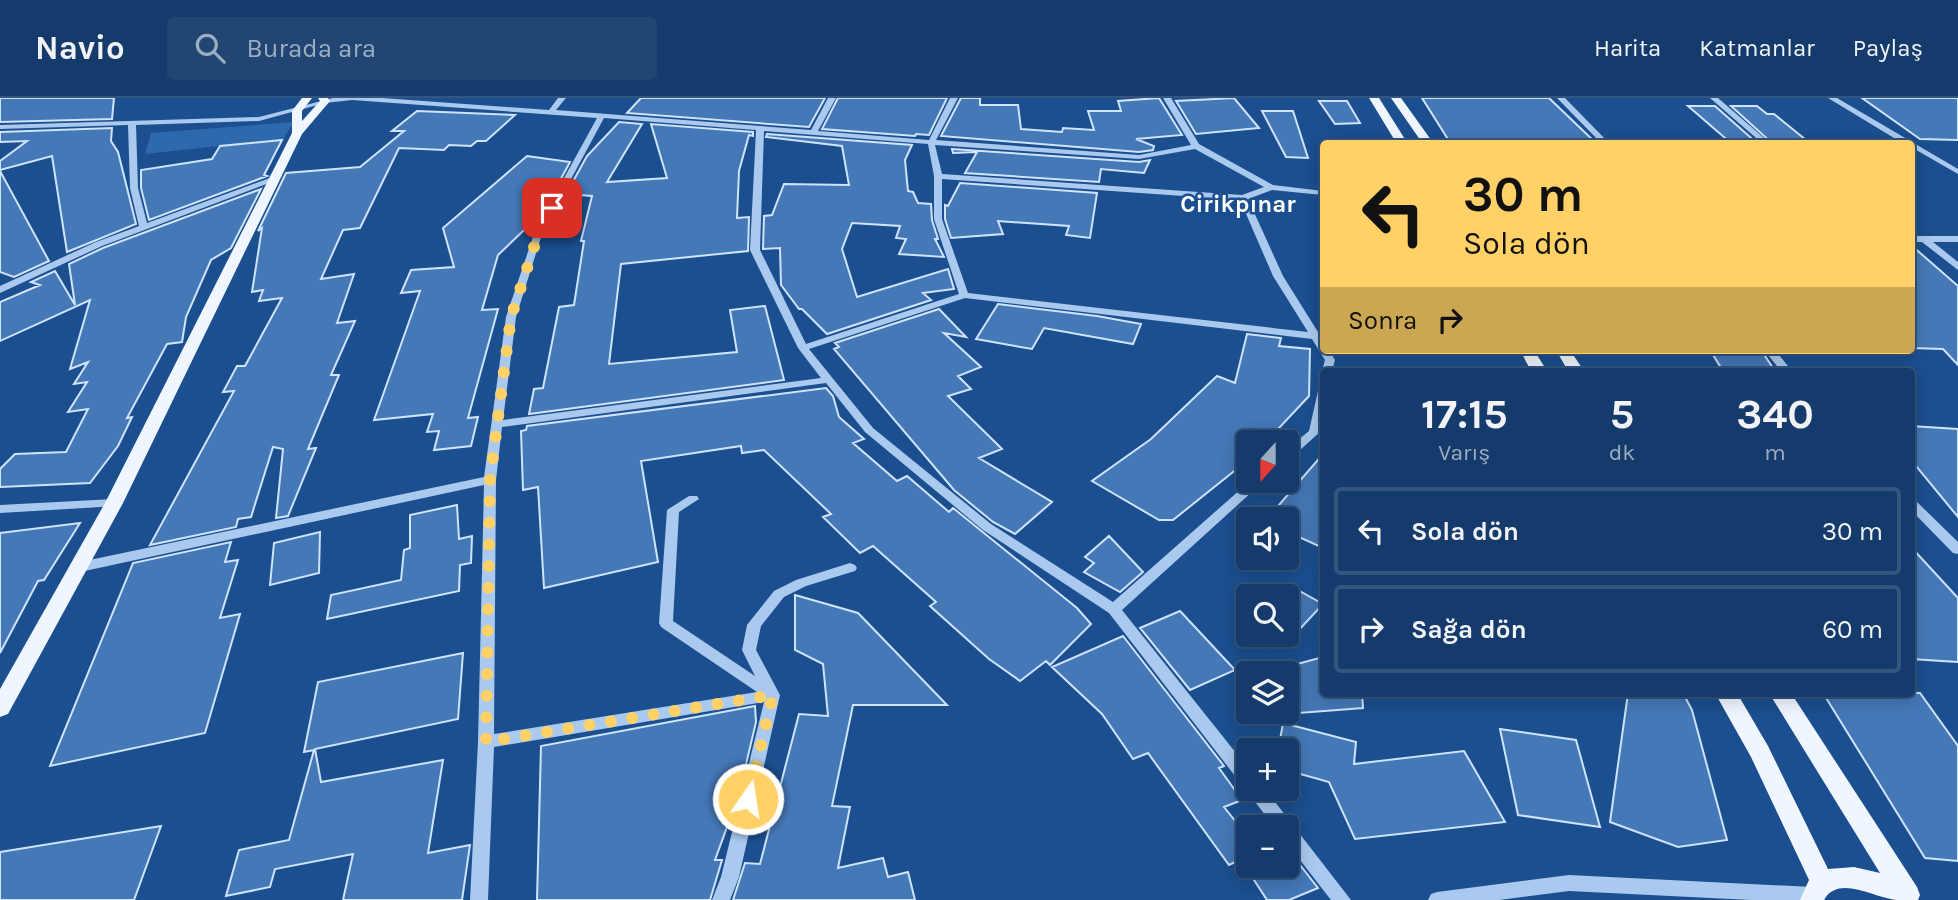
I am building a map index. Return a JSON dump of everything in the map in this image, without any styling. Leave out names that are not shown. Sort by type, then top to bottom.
[{"type":"main road","points":[[297,133],[296,111],[307,98]]},
{"type":"main road","points":[[1374,98],[1401,140]]},
{"type":"main road","points":[[1396,98],[1426,140]]},
{"type":"main road","points":[[0,708],[114,503],[297,133],[324,99]]},
{"type":"main road","points":[[1728,697],[1760,753],[1816,893],[1838,878],[1859,877],[1883,883],[1912,897]]},
{"type":"main road","points":[[1783,697],[1912,897]]},
{"type":"street","points":[[0,127],[259,119],[296,111],[324,99],[352,98],[1139,158],[1196,146]]},
{"type":"street","points":[[550,113],[562,98]]},
{"type":"street","points":[[813,133],[832,98]]},
{"type":"street","points":[[954,98],[930,142],[938,176],[938,219],[964,295]]},
{"type":"street","points":[[1167,98],[1196,146],[1271,187],[1320,194]]},
{"type":"street","points":[[1561,98],[1603,140]]},
{"type":"street","points":[[1714,98],[1763,140]]},
{"type":"street","points":[[1832,98],[1903,140]]},
{"type":"street","points":[[479,900],[486,742],[490,480],[511,317],[539,232],[601,116]]},
{"type":"street","points":[[132,122],[134,188],[144,228]]},
{"type":"street","points":[[760,129],[755,250],[803,348],[869,430],[987,527],[1114,609],[1236,765]]},
{"type":"street","points":[[1915,147],[1958,172]]},
{"type":"street","points":[[938,176],[1243,198],[1271,187]]},
{"type":"street","points":[[0,290],[99,244],[273,180]]},
{"type":"street","points":[[1243,198],[1278,276],[1320,343]]},
{"type":"street","points":[[1915,239],[1958,239]]},
{"type":"street","points":[[1924,239],[1958,267]]},
{"type":"street","points":[[803,348],[964,295],[1315,336]]},
{"type":"street","points":[[1772,354],[1784,368]]},
{"type":"street","points":[[499,424],[828,380]]},
{"type":"street","points":[[1299,445],[1314,432],[1320,405]]},
{"type":"street","points":[[80,567],[490,480]]},
{"type":"street","points":[[1114,609],[1243,494]]},
{"type":"street","points":[[693,499],[673,510],[666,623],[773,695]]},
{"type":"street","points":[[0,509],[114,503]]},
{"type":"street","points":[[1915,507],[1958,550]]},
{"type":"street","points":[[721,900],[730,877],[773,695],[749,650],[754,625],[779,594],[801,583],[850,568]]},
{"type":"street","points":[[486,742],[773,695]]},
{"type":"street","points":[[1265,801],[1276,815]]},
{"type":"street","points":[[1299,845],[1342,900]]},
{"type":"street","points":[[1437,900],[1569,883],[1816,893]]},
{"type":"shaded area","points":[[294,122],[283,139],[145,154],[151,133]]},
{"type":"building","points":[[0,98],[114,98],[112,119],[0,122]]},
{"type":"building","points":[[641,98],[825,98],[809,127],[627,113]]},
{"type":"building","points":[[838,98],[947,98],[929,135],[915,136],[822,129]]},
{"type":"building","points":[[961,98],[980,98],[980,105],[1018,105],[1021,129],[1062,132],[1063,128],[1094,130],[1088,111],[1121,111],[1118,101],[1159,98],[1182,135],[1136,139],[1154,146],[1153,150],[1139,152],[941,136]]},
{"type":"building","points":[[1234,98],[1259,128],[1196,134],[1176,101]]},
{"type":"building","points":[[1422,98],[1549,98],[1593,140],[1448,140]]},
{"type":"building","points":[[1862,98],[1958,98],[1958,140],[1920,139]]},
{"type":"building","points":[[1319,101],[1347,101],[1360,123],[1335,124]]},
{"type":"building","points":[[1688,106],[1715,106],[1753,140],[1727,140]]},
{"type":"building","points":[[1731,106],[1757,106],[1767,114],[1774,114],[1806,140],[1769,140]]},
{"type":"building","points":[[417,111],[515,115],[486,141],[477,141],[471,146],[449,145],[444,150],[399,148],[360,228],[343,230],[321,279],[354,274],[337,323],[355,321],[331,375],[339,375],[308,449],[316,448],[288,516],[276,518],[283,449],[273,447],[251,517],[238,519],[236,527],[150,545],[234,391],[223,392],[237,366],[245,366],[282,298],[259,301],[263,290],[252,292],[262,228],[258,231],[286,173],[360,167],[404,131],[392,131]]},
{"type":"building","points":[[1262,111],[1293,111],[1308,158],[1286,157]]},
{"type":"building","points":[[619,122],[642,124],[607,182],[667,178],[651,124],[753,132],[753,136],[749,135],[739,171],[737,218],[749,217],[748,251],[621,264],[609,364],[737,352],[730,310],[765,306],[784,380],[529,414],[534,389],[543,388],[559,307],[574,305],[584,241],[581,241],[592,196],[566,194],[587,156]]},
{"type":"building","points":[[112,128],[111,141],[118,152],[136,224],[67,252],[52,156],[0,170],[0,161],[27,141],[0,142],[0,132]]},
{"type":"building","points":[[767,134],[912,145],[905,160],[908,191],[913,192],[918,203],[931,204],[932,220],[938,239],[935,239],[944,257],[899,254],[906,239],[896,238],[900,226],[852,223],[842,249],[857,297],[948,269],[954,289],[923,293],[931,300],[827,334],[799,309],[781,285],[780,248],[763,249],[764,216],[772,215],[784,184],[849,185],[842,146],[766,137]]},
{"type":"building","points":[[282,140],[264,175],[267,176],[149,220],[141,188],[141,170],[212,159],[220,146]]},
{"type":"building","points":[[952,149],[1139,162],[1150,160],[1144,173],[1101,169],[1099,182],[965,173],[977,152],[953,153]]},
{"type":"building","points":[[527,156],[570,162],[543,212],[498,255],[482,310],[498,309],[468,418],[478,417],[471,446],[434,450],[439,431],[427,432],[433,414],[374,420],[420,291],[401,293],[411,270],[454,267],[443,228]]},
{"type":"building","points":[[0,171],[49,261],[14,277],[0,272]]},
{"type":"building","points":[[960,183],[1097,193],[1090,238],[1066,235],[1069,226],[998,221],[1003,234],[951,238],[945,219],[945,205],[948,206]]},
{"type":"building","points":[[261,189],[231,248],[211,260],[186,317],[182,342],[167,344],[127,418],[132,417],[118,446],[90,483],[0,487],[0,469],[15,454],[66,452],[88,409],[68,412],[87,382],[74,384],[88,362],[70,369],[90,300],[0,341],[0,302],[40,285],[31,282],[55,271],[75,305],[69,264],[103,248]]},
{"type":"building","points":[[1915,248],[1958,286],[1958,365],[1943,349],[1915,348]]},
{"type":"building","points":[[998,304],[1141,324],[1133,344],[1044,328],[1032,349],[976,339]]},
{"type":"building","points":[[939,309],[966,337],[944,333],[981,367],[958,376],[971,389],[948,396],[1002,449],[979,458],[1052,502],[1015,534],[993,522],[954,490],[834,349],[839,347],[835,343]]},
{"type":"building","points":[[1247,334],[1281,338],[1279,346],[1310,349],[1309,396],[1277,430],[1236,430],[1236,470],[1173,520],[1159,520],[1092,481],[1151,439],[1217,376],[1235,383]]},
{"type":"building","points":[[1712,354],[1764,354],[1773,368],[1721,368]]},
{"type":"building","points":[[826,388],[833,396],[839,417],[864,439],[853,443],[897,481],[907,476],[949,512],[953,508],[1077,608],[1091,624],[1050,665],[1046,661],[1020,681],[989,659],[930,606],[936,602],[873,546],[860,553],[823,517],[831,514],[764,450],[742,453],[741,446],[641,461],[658,562],[544,588],[538,487],[523,490],[521,431],[526,430],[527,426]]},
{"type":"building","points":[[1915,426],[1958,429],[1958,517],[1915,465]]},
{"type":"building","points":[[1320,457],[1320,547],[1299,537],[1299,507],[1277,507],[1288,494],[1299,493],[1299,482]]},
{"type":"building","points":[[457,505],[459,539],[472,536],[471,563],[460,565],[459,591],[327,619],[331,595],[401,580],[404,550],[410,548],[410,515]]},
{"type":"building","points":[[80,523],[44,580],[38,581],[0,653],[0,533]]},
{"type":"building","points":[[320,532],[319,573],[270,585],[274,543]]},
{"type":"building","points":[[1109,536],[1143,572],[1120,592],[1084,572],[1094,563],[1085,557]]},
{"type":"building","points":[[231,542],[225,562],[238,560],[220,618],[240,614],[205,733],[50,766],[133,563]]},
{"type":"building","points":[[1915,551],[1958,598],[1958,662],[1915,659]]},
{"type":"building","points":[[1299,591],[1320,602],[1320,607],[1299,630]]},
{"type":"building","points":[[795,595],[858,613],[947,705],[853,705],[832,806],[850,807],[838,868],[883,858],[888,877],[908,872],[915,900],[733,900],[745,863],[760,864],[799,714],[828,716],[823,664],[795,650]]},
{"type":"building","points":[[1180,611],[1235,670],[1190,690],[1140,628]]},
{"type":"building","points":[[1123,636],[1224,766],[1219,768],[1236,792],[1236,801],[1239,801],[1224,807],[1236,822],[1236,862],[1229,865],[1148,753],[1133,759],[1102,714],[1052,667]]},
{"type":"building","points":[[463,653],[458,719],[315,749],[321,782],[443,760],[428,853],[470,845],[462,900],[343,900],[353,854],[275,869],[270,887],[226,896],[239,850],[289,840],[314,750],[304,752],[318,682]]},
{"type":"building","points":[[1320,658],[1320,697],[1362,697],[1363,708],[1299,713],[1299,663]]},
{"type":"building","points":[[1915,693],[1920,693],[1958,746],[1958,861],[1925,858],[1825,697],[1915,697]]},
{"type":"building","points":[[1627,697],[1685,697],[1692,710],[1727,840],[1678,847],[1610,822]]},
{"type":"building","points":[[755,706],[756,722],[739,794],[715,860],[722,860],[710,900],[537,900],[541,746]]},
{"type":"building","points":[[1283,724],[1287,724],[1356,742],[1354,764],[1464,751],[1505,822],[1355,839],[1329,782],[1299,774],[1299,738],[1280,738]]},
{"type":"building","points":[[1500,729],[1576,740],[1600,827],[1518,815]]},
{"type":"building","points":[[161,826],[134,900],[0,900],[0,852]]},
{"type":"building","points":[[1299,864],[1318,888],[1289,900],[1267,900],[1253,878],[1299,878]]},
{"type":"district","name":"Cirikpınar","points":[[1238,204]]},
{"type":"route","points":[[552,208],[539,232],[511,317],[490,480],[486,742],[773,695],[748,799]]}]
